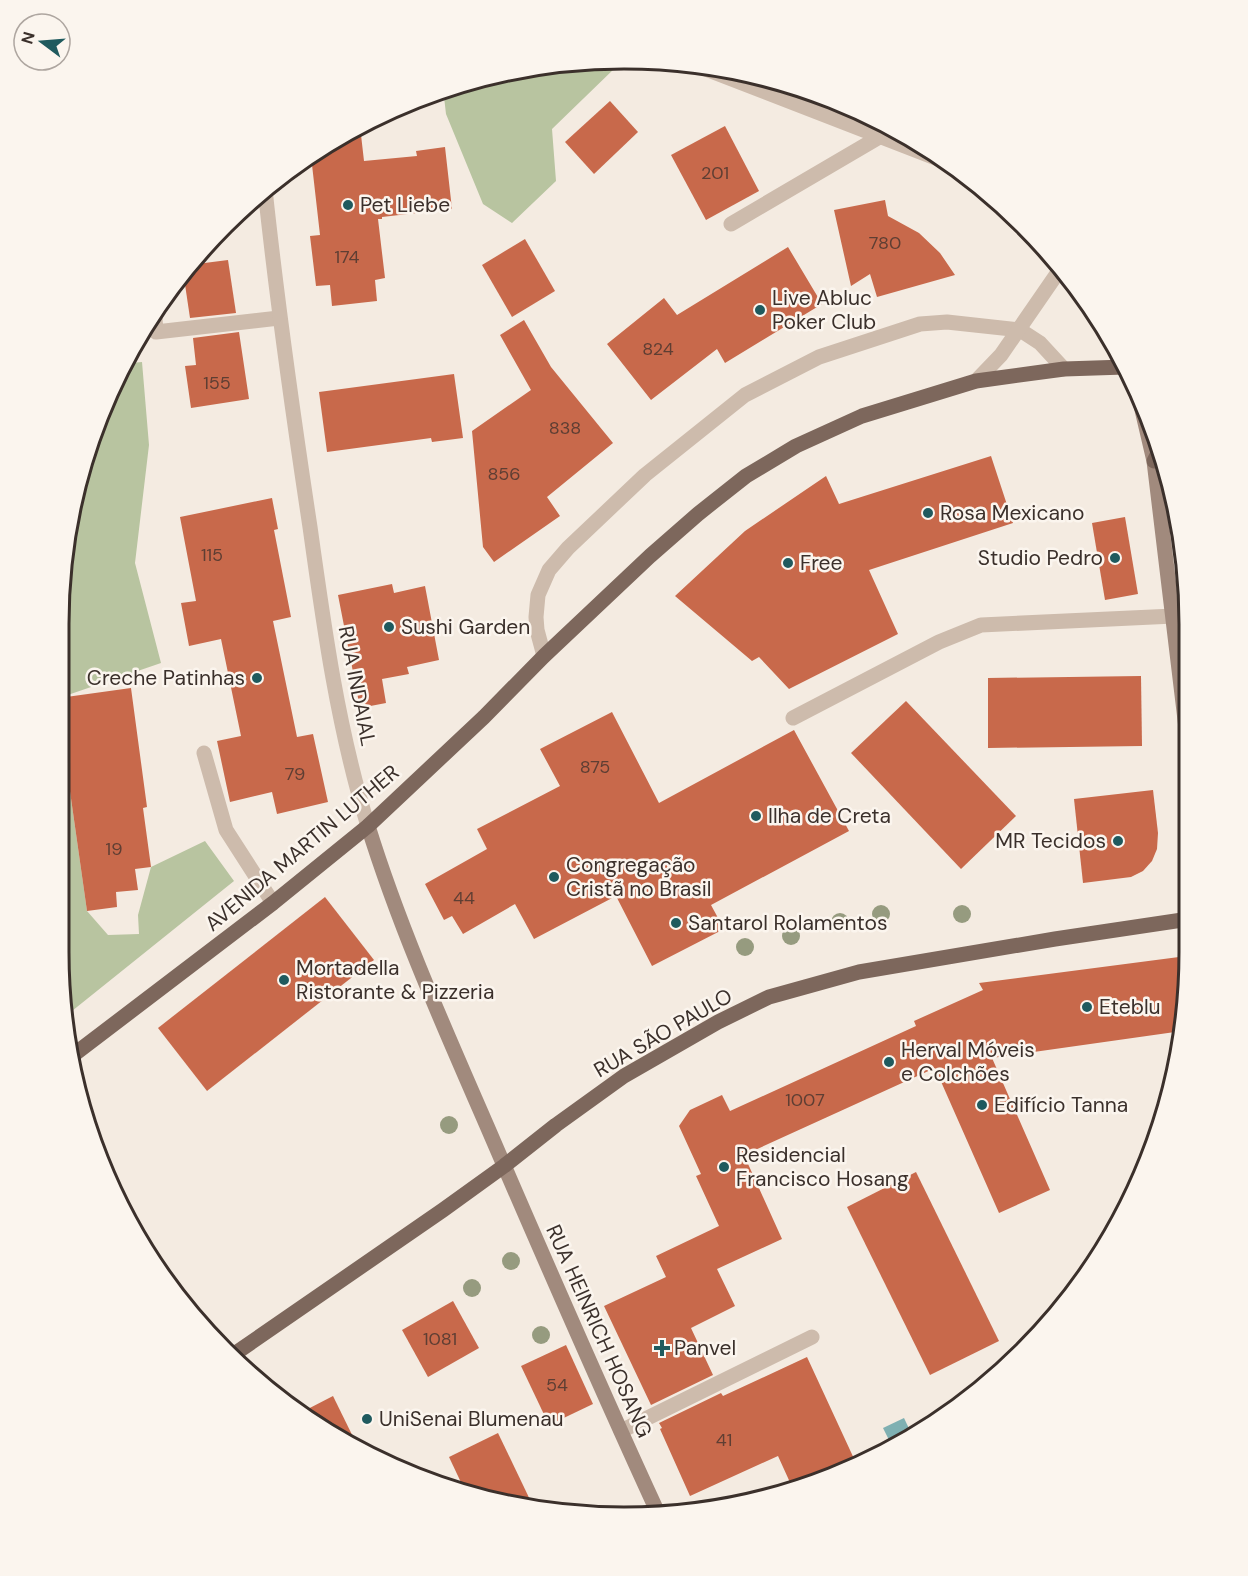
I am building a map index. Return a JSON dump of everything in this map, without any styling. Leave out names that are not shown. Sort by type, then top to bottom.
[{"type":"main road","name":"AVENIDA MARTIN LUTHER","points":[[79,1051],[273,903],[368,826],[650,556],[746,476],[796,447],[862,416],[976,381],[1064,369],[1116,367]]},
{"type":"main road","points":[[1155,464],[1154,473],[1179,662]]},
{"type":"main road","name":"RUA INDAIAL","points":[[368,826],[383,873],[420,969],[504,1166]]},
{"type":"main road","name":"RUA SÃO PAULO","points":[[239,1351],[504,1166],[624,1076],[718,1022],[769,997],[859,972],[1179,920]]},
{"type":"main road","name":"RUA HEINRICH HOSANG","points":[[504,1166],[655,1506]]},
{"type":"street","points":[[738,81],[907,146]]},
{"type":"street","points":[[731,224],[881,136]]},
{"type":"street","name":"RUA INDAIAL","points":[[265,201],[279,318],[330,669],[357,790],[368,826]]},
{"type":"street","points":[[976,381],[1001,356],[1056,276]]},
{"type":"street","points":[[156,327],[156,332],[279,318]]},
{"type":"street","points":[[544,656],[536,616],[538,595],[549,570],[568,548],[645,475],[745,395],[819,357],[920,324],[947,322],[1020,330],[1040,343],[1064,369]]},
{"type":"street","points":[[793,718],[939,642],[981,625],[1174,616]]},
{"type":"street","points":[[204,753],[226,830],[273,903]]},
{"type":"street","points":[[621,1431],[812,1337]]},
{"type":"green space","points":[[614,69],[552,129],[556,181],[512,223],[483,204],[446,114],[444,99],[480,88],[552,74]]},
{"type":"green space","points":[[142,362],[149,445],[135,563],[161,663],[69,695],[70,588],[80,516],[98,446],[134,363]]},
{"type":"green space","points":[[69,784],[87,911],[108,935],[139,934],[138,915],[151,867],[205,841],[234,881],[73,1011],[69,952]]},
{"type":"water","points":[[904,1418],[909,1428],[889,1440],[883,1428]]},
{"type":"building","points":[[610,101],[638,132],[594,174],[565,142]]},
{"type":"building","points":[[725,126],[759,191],[706,220],[671,155]]},
{"type":"building","points":[[361,136],[364,161],[417,156],[416,151],[445,147],[452,209],[378,219],[385,278],[375,280],[377,301],[332,306],[330,285],[316,286],[310,236],[320,235],[312,166]]},
{"type":"building","points":[[885,200],[888,216],[919,233],[940,253],[955,275],[877,297],[870,274],[851,286],[834,210]]},
{"type":"building","points":[[525,239],[555,291],[512,317],[482,265]]},
{"type":"building","points":[[788,247],[822,304],[725,363],[717,349],[651,400],[607,344],[664,298],[677,315]]},
{"type":"building","points":[[228,260],[236,313],[190,318],[185,285],[203,263]]},
{"type":"building","points":[[524,320],[551,367],[613,443],[547,497],[560,516],[494,562],[483,547],[472,431],[531,390],[500,335]]},
{"type":"building","points":[[239,332],[249,399],[191,408],[185,366],[196,365],[193,338]]},
{"type":"building","points":[[454,374],[463,438],[432,442],[431,438],[327,452],[319,392]]},
{"type":"building","name":"Free","points":[[991,456],[1013,523],[869,570],[898,634],[789,689],[759,657],[752,661],[675,596],[745,531],[826,476],[839,504]]},
{"type":"building","points":[[272,498],[278,529],[274,530],[291,617],[273,621],[297,737],[313,734],[328,802],[277,814],[272,792],[230,802],[217,741],[241,736],[221,639],[189,646],[181,603],[196,601],[180,517]]},
{"type":"building","name":"Studio Pedro","points":[[1125,517],[1138,594],[1105,600],[1092,523]]},
{"type":"building","name":"Sushi Garden","points":[[392,584],[394,593],[425,586],[439,660],[407,667],[409,674],[382,679],[386,703],[360,708],[338,595]]},
{"type":"building","points":[[1141,676],[1142,746],[988,748],[988,678]]},
{"type":"building","points":[[131,688],[147,807],[143,808],[151,867],[135,869],[138,890],[116,892],[117,907],[87,911],[69,784],[69,697]]},
{"type":"building","points":[[906,701],[1016,816],[961,869],[851,753]]},
{"type":"building","points":[[612,712],[659,803],[794,730],[849,831],[711,905],[724,929],[652,966],[616,896],[534,939],[515,904],[463,934],[452,916],[444,920],[425,884],[487,849],[477,829],[560,786],[540,749]]},
{"type":"building","name":"MR Tecidos","points":[[1153,790],[1158,833],[1157,849],[1152,861],[1143,871],[1131,877],[1083,883],[1074,799]]},
{"type":"building","name":"Mortadella Ristorante & Pizzeria","points":[[325,897],[374,960],[207,1091],[158,1028]]},
{"type":"building","points":[[1179,957],[1173,1032],[992,1058],[1050,1190],[999,1213],[935,1068],[744,1155],[782,1239],[717,1269],[735,1306],[691,1328],[713,1375],[651,1405],[604,1306],[666,1277],[656,1256],[719,1226],[696,1176],[701,1174],[679,1126],[690,1110],[722,1095],[730,1111],[916,1026],[914,1021],[983,990],[979,983]]},
{"type":"building","points":[[916,1172],[999,1341],[930,1375],[847,1207]]},
{"type":"building","points":[[453,1301],[479,1348],[428,1377],[402,1330]]},
{"type":"building","points":[[566,1345],[593,1404],[549,1425],[521,1366]]},
{"type":"building","points":[[807,1357],[853,1457],[790,1482],[778,1456],[690,1496],[659,1423],[721,1393],[723,1396]]},
{"type":"building","points":[[333,1396],[353,1437],[346,1433],[309,1408]]},
{"type":"building","points":[[498,1433],[529,1498],[461,1482],[449,1457]]},
{"type":"place","name":"Pet Liebe","points":[[348,205]]},
{"type":"place","name":"Live Abluc Poker Club","points":[[760,310]]},
{"type":"place","name":"Rosa Mexicano","points":[[928,513]]},
{"type":"place","name":"Studio Pedro","points":[[1115,558]]},
{"type":"place","name":"Free","points":[[788,563]]},
{"type":"place","name":"Sushi Garden","points":[[389,627]]},
{"type":"place","name":"Creche Patinhas","points":[[257,678]]},
{"type":"place","name":"Ilha de Creta","points":[[756,816]]},
{"type":"place","name":"MR Tecidos","points":[[1118,841]]},
{"type":"place","name":"Congregação Cristã no Brasil","points":[[554,877]]},
{"type":"place","name":"Santarol Rolamentos","points":[[676,923]]},
{"type":"place","name":"Mortadella Ristorante & Pizzeria","points":[[284,980]]},
{"type":"place","name":"Eteblu","points":[[1087,1007]]},
{"type":"place","name":"Herval Móveis e Colchões","points":[[889,1062]]},
{"type":"place","name":"Edifício Tanna","points":[[982,1105]]},
{"type":"place","name":"Residencial Francisco Hosang","points":[[724,1167]]},
{"type":"place","name":"Panvel","points":[[662,1348]]},
{"type":"place","name":"UniSenai Blumenau","points":[[367,1419]]}]
